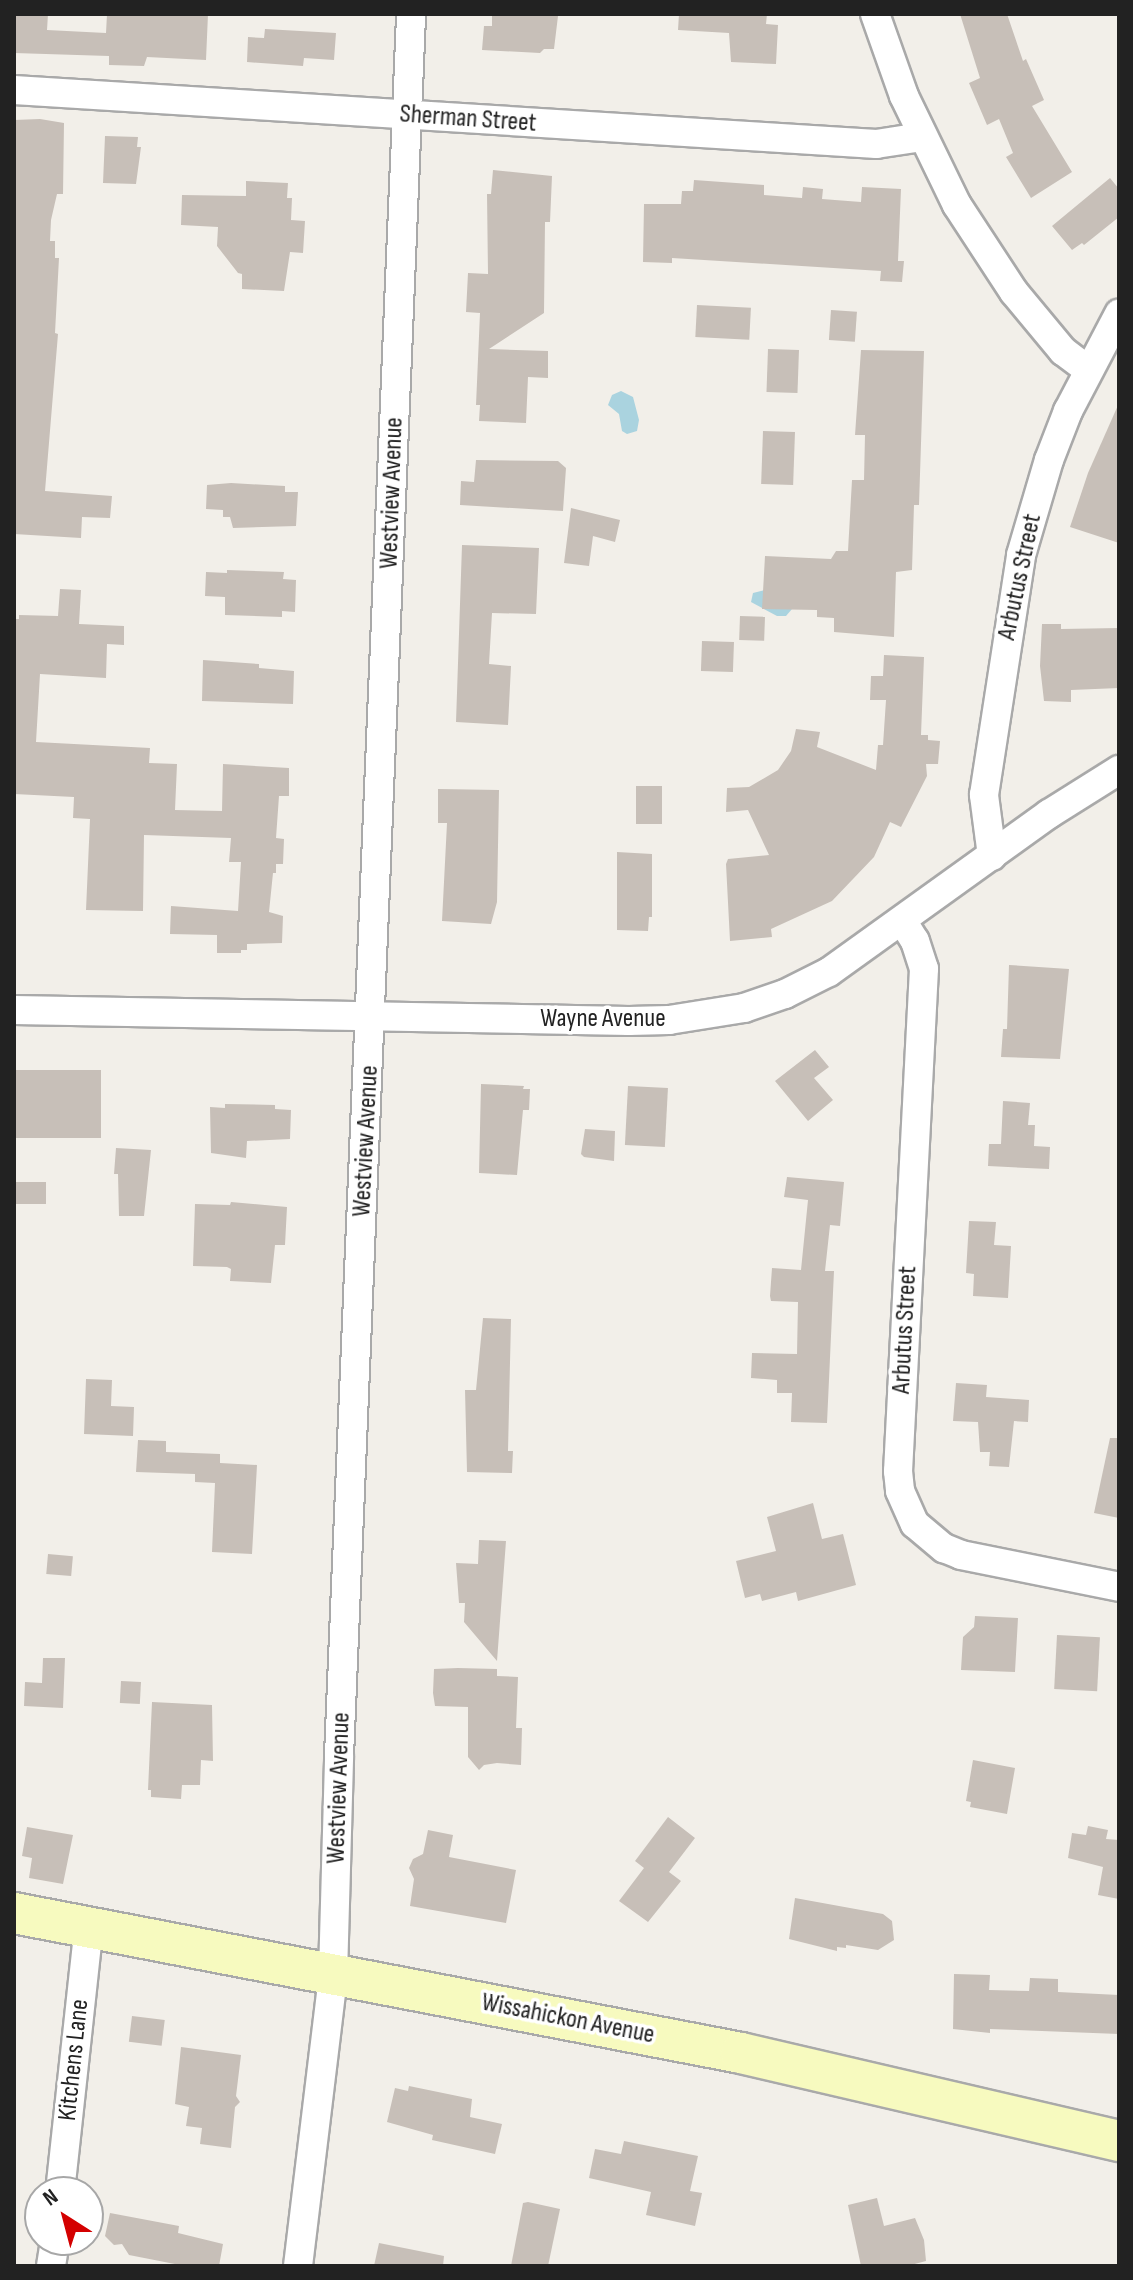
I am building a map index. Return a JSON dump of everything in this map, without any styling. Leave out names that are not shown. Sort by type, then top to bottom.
[{"type":"street","name":"Westview Avenue","points":[[298,2266],[333,1975],[411,14]]},
{"type":"street","points":[[875,14],[922,137],[957,205],[1014,292],[1063,351],[1088,370]]},
{"type":"street","name":"Sherman Street","points":[[14,90],[876,144],[922,137]]},
{"type":"street","name":"Arbutus Street","points":[[992,856],[984,795],[1021,555],[1049,460],[1088,370],[1119,314]]},
{"type":"street","name":"Wayne Avenue","points":[[14,1010],[642,1021],[706,1015],[785,994],[829,972],[903,922],[1049,814],[1119,770]]},
{"type":"street","name":"Arbutus Street","points":[[903,922],[915,941],[924,969],[898,1471],[900,1491],[915,1524],[944,1548],[961,1555],[1119,1587]]},
{"type":"street","name":"Wissahickon Avenue","points":[[14,1913],[741,2053],[1119,2141]]},
{"type":"street","name":"Kitchens Lane","points":[[62,2176],[89,1927]]},
{"type":"water","points":[[621,391],[633,397],[639,420],[637,431],[627,434],[622,431],[619,414],[608,405],[612,395]]},
{"type":"water","points":[[769,589],[792,609],[786,616],[777,616],[751,602],[753,593]]},
{"type":"building","points":[[15,14],[48,14],[47,30],[106,33],[107,14],[208,14],[206,60],[147,57],[144,66],[109,65],[109,56],[14,53]]},
{"type":"building","points":[[492,14],[558,16],[554,49],[544,49],[540,53],[482,50],[484,26],[492,26]]},
{"type":"building","points":[[679,14],[767,14],[766,24],[778,25],[776,64],[731,62],[729,33],[678,30]]},
{"type":"building","points":[[960,14],[1007,14],[1023,61],[1026,59],[1044,100],[1032,106],[1072,172],[1031,198],[1006,157],[1013,153],[999,119],[987,125],[969,83],[980,78]]},
{"type":"building","points":[[265,29],[336,33],[334,60],[304,58],[303,66],[247,62],[248,37],[264,38]]},
{"type":"building","points":[[40,119],[64,123],[63,194],[57,194],[51,220],[50,241],[55,241],[55,258],[59,258],[55,333],[58,334],[45,491],[112,496],[110,518],[82,517],[81,538],[14,534],[14,120]]},
{"type":"building","points":[[105,136],[138,137],[137,147],[141,147],[136,184],[103,183]]},
{"type":"building","points":[[493,170],[552,176],[550,222],[545,222],[544,313],[489,349],[548,351],[548,378],[528,377],[526,423],[479,421],[480,405],[476,405],[480,313],[466,312],[468,273],[488,274],[487,194],[491,194]]},
{"type":"building","points":[[1110,178],[1119,189],[1119,217],[1084,245],[1082,243],[1072,250],[1052,226]]},
{"type":"building","points":[[694,180],[764,185],[764,195],[802,198],[803,187],[823,189],[822,199],[861,202],[862,187],[901,189],[898,261],[904,261],[902,282],[880,281],[881,271],[672,258],[672,263],[643,262],[644,204],[681,204],[682,191],[693,191]]},
{"type":"building","points":[[246,181],[288,183],[287,198],[292,198],[291,220],[305,221],[303,253],[290,252],[284,291],[242,289],[242,274],[217,246],[218,227],[181,225],[182,195],[246,196]]},
{"type":"building","points":[[697,305],[751,308],[749,340],[695,337]]},
{"type":"building","points":[[831,310],[857,312],[855,342],[829,340]]},
{"type":"building","points":[[768,349],[799,350],[797,393],[766,392]]},
{"type":"building","points":[[861,350],[924,351],[919,505],[914,505],[912,570],[896,572],[894,637],[834,632],[834,618],[817,617],[817,610],[762,609],[765,556],[831,559],[836,551],[848,551],[852,480],[864,480],[865,435],[855,435]]},
{"type":"building","points":[[1119,403],[1119,543],[1070,527],[1088,473]]},
{"type":"building","points":[[763,431],[795,432],[793,485],[761,484]]},
{"type":"building","points":[[476,460],[558,461],[566,468],[563,511],[460,505],[461,481],[474,482]]},
{"type":"building","points":[[207,485],[285,486],[285,492],[298,492],[296,526],[233,528],[230,517],[223,517],[223,510],[206,509]]},
{"type":"building","points":[[571,508],[620,520],[615,542],[593,536],[589,566],[564,563]]},
{"type":"building","points":[[462,545],[539,548],[536,614],[492,613],[489,664],[511,666],[508,725],[456,722]]},
{"type":"building","points":[[227,570],[284,572],[283,579],[296,580],[295,612],[282,611],[282,617],[225,615],[225,597],[205,596],[206,572],[227,573]]},
{"type":"building","points":[[60,589],[81,590],[79,624],[124,626],[124,645],[107,644],[106,678],[40,674],[36,742],[150,748],[149,763],[177,764],[175,810],[222,811],[223,764],[289,768],[289,796],[279,796],[276,838],[284,839],[283,864],[276,864],[276,873],[273,873],[269,912],[283,916],[282,943],[247,944],[247,950],[241,950],[241,953],[217,953],[217,935],[170,934],[171,906],[238,911],[241,862],[229,862],[231,838],[144,835],[143,911],[86,910],[90,819],[73,818],[74,797],[14,794],[14,619],[19,619],[19,615],[58,616]]},
{"type":"building","points":[[740,616],[765,617],[764,641],[739,640]]},
{"type":"building","points":[[1042,624],[1061,624],[1061,629],[1119,628],[1119,688],[1071,690],[1071,702],[1044,701],[1040,666]]},
{"type":"building","points":[[702,641],[734,642],[733,672],[701,671]]},
{"type":"building","points":[[884,655],[924,657],[921,735],[928,735],[928,740],[940,741],[938,764],[926,764],[927,776],[901,827],[890,822],[874,857],[832,901],[771,929],[772,937],[730,941],[728,859],[769,855],[748,810],[726,812],[727,788],[749,787],[778,770],[791,751],[796,729],[820,732],[817,747],[876,770],[878,745],[883,745],[886,700],[870,700],[871,676],[883,676]]},
{"type":"building","points":[[203,660],[259,664],[259,668],[294,671],[293,704],[202,701]]},
{"type":"building","points":[[636,786],[662,786],[662,824],[636,824]]},
{"type":"building","points":[[438,789],[499,790],[497,902],[491,924],[442,921],[447,823],[438,823]]},
{"type":"building","points":[[617,852],[652,854],[652,917],[649,917],[648,931],[617,930]]},
{"type":"building","points":[[1009,965],[1069,969],[1060,1059],[1001,1057],[1003,1029],[1007,1029]]},
{"type":"building","points":[[815,1050],[829,1067],[814,1078],[833,1100],[808,1121],[775,1081]]},
{"type":"building","points":[[15,1070],[101,1070],[101,1138],[15,1138]]},
{"type":"building","points":[[481,1084],[530,1089],[529,1110],[523,1110],[517,1175],[479,1173]]},
{"type":"building","points":[[628,1086],[668,1088],[665,1147],[625,1145]]},
{"type":"building","points":[[1003,1101],[1030,1103],[1028,1125],[1035,1125],[1034,1146],[1050,1147],[1049,1169],[988,1166],[989,1144],[1001,1144]]},
{"type":"building","points":[[225,1104],[275,1105],[275,1109],[291,1110],[290,1139],[247,1141],[246,1158],[211,1153],[210,1107],[225,1108]]},
{"type":"building","points":[[585,1129],[615,1131],[614,1161],[581,1154]]},
{"type":"building","points":[[116,1148],[151,1150],[144,1216],[119,1216],[118,1174],[114,1174]]},
{"type":"building","points":[[787,1177],[844,1182],[840,1226],[830,1225],[825,1271],[834,1271],[827,1423],[791,1422],[792,1393],[777,1393],[777,1380],[751,1378],[752,1353],[797,1354],[798,1302],[771,1301],[770,1296],[772,1268],[801,1270],[808,1200],[784,1197]]},
{"type":"building","points":[[14,1182],[46,1182],[46,1204],[14,1204]]},
{"type":"building","points":[[231,1202],[287,1207],[285,1245],[275,1245],[271,1283],[230,1281],[231,1269],[227,1267],[193,1266],[195,1204],[230,1205]]},
{"type":"building","points":[[969,1221],[996,1222],[994,1245],[1011,1246],[1008,1298],[973,1296],[974,1274],[966,1273]]},
{"type":"building","points":[[483,1318],[511,1319],[508,1451],[513,1451],[512,1473],[467,1472],[465,1390],[476,1390]]},
{"type":"building","points":[[86,1379],[112,1380],[111,1406],[134,1407],[133,1436],[84,1434]]},
{"type":"building","points":[[956,1383],[987,1385],[986,1397],[1029,1400],[1028,1422],[1014,1421],[1009,1467],[989,1466],[990,1452],[980,1452],[978,1422],[953,1421]]},
{"type":"building","points":[[1110,1438],[1119,1438],[1119,1518],[1094,1513]]},
{"type":"building","points":[[138,1440],[166,1441],[166,1452],[220,1454],[220,1463],[257,1465],[252,1554],[212,1552],[215,1483],[195,1482],[195,1474],[136,1472]]},
{"type":"building","points":[[813,1503],[822,1539],[843,1534],[856,1585],[798,1601],[796,1592],[762,1601],[760,1594],[745,1598],[736,1561],[776,1551],[767,1517]]},
{"type":"building","points":[[479,1540],[506,1541],[497,1661],[464,1622],[465,1603],[459,1603],[456,1563],[478,1564]]},
{"type":"building","points":[[48,1554],[73,1556],[71,1576],[46,1574]]},
{"type":"building","points":[[975,1616],[1018,1618],[1015,1672],[961,1670],[963,1637],[974,1627]]},
{"type":"building","points":[[1057,1635],[1100,1637],[1097,1691],[1054,1689]]},
{"type":"building","points":[[43,1658],[65,1658],[63,1708],[24,1706],[25,1682],[42,1683]]},
{"type":"building","points":[[434,1669],[497,1669],[497,1676],[518,1677],[516,1728],[522,1728],[521,1765],[497,1763],[484,1765],[479,1770],[468,1757],[468,1707],[435,1706],[433,1693]]},
{"type":"building","points":[[121,1681],[141,1682],[140,1704],[120,1703]]},
{"type":"building","points":[[152,1702],[212,1705],[213,1761],[201,1760],[200,1785],[182,1785],[181,1799],[151,1797],[151,1790],[148,1790]]},
{"type":"building","points":[[973,1760],[1015,1768],[1007,1814],[970,1807],[971,1802],[966,1801]]},
{"type":"building","points":[[668,1817],[695,1838],[669,1872],[681,1881],[648,1922],[619,1901],[644,1868],[635,1861]]},
{"type":"building","points":[[1088,1826],[1108,1830],[1106,1839],[1119,1840],[1119,1899],[1098,1895],[1103,1867],[1068,1858],[1072,1833],[1086,1835]]},
{"type":"building","points":[[27,1827],[73,1835],[63,1884],[29,1878],[32,1858],[22,1856]]},
{"type":"building","points":[[428,1830],[453,1835],[449,1857],[516,1870],[506,1923],[410,1906],[414,1879],[409,1868],[413,1859],[423,1854]]},
{"type":"building","points":[[795,1898],[883,1914],[892,1921],[894,1940],[878,1950],[846,1945],[846,1948],[837,1947],[837,1951],[789,1939]]},
{"type":"building","points":[[954,1974],[990,1975],[989,1990],[1029,1991],[1030,1978],[1058,1979],[1058,1992],[1119,1995],[1119,2034],[990,2029],[990,2033],[953,2029]]},
{"type":"building","points":[[132,2016],[165,2020],[162,2046],[129,2042]]},
{"type":"building","points":[[181,2047],[241,2055],[236,2096],[240,2102],[235,2107],[231,2148],[200,2144],[202,2128],[186,2126],[189,2107],[175,2104]]},
{"type":"building","points":[[409,2086],[472,2099],[470,2117],[502,2124],[495,2154],[432,2140],[433,2135],[387,2122],[395,2088],[408,2091]]},
{"type":"building","points":[[624,2141],[698,2156],[690,2191],[702,2193],[695,2226],[646,2215],[651,2192],[589,2178],[595,2149],[621,2154]]},
{"type":"building","points":[[877,2198],[884,2226],[915,2218],[924,2240],[926,2261],[907,2266],[861,2266],[848,2205]]},
{"type":"building","points":[[523,2203],[560,2209],[548,2266],[511,2266]]},
{"type":"building","points":[[110,2213],[179,2226],[178,2233],[223,2244],[219,2266],[185,2266],[129,2255],[122,2244],[114,2245],[105,2236]]},
{"type":"building","points":[[379,2243],[444,2256],[443,2266],[374,2266]]}]
